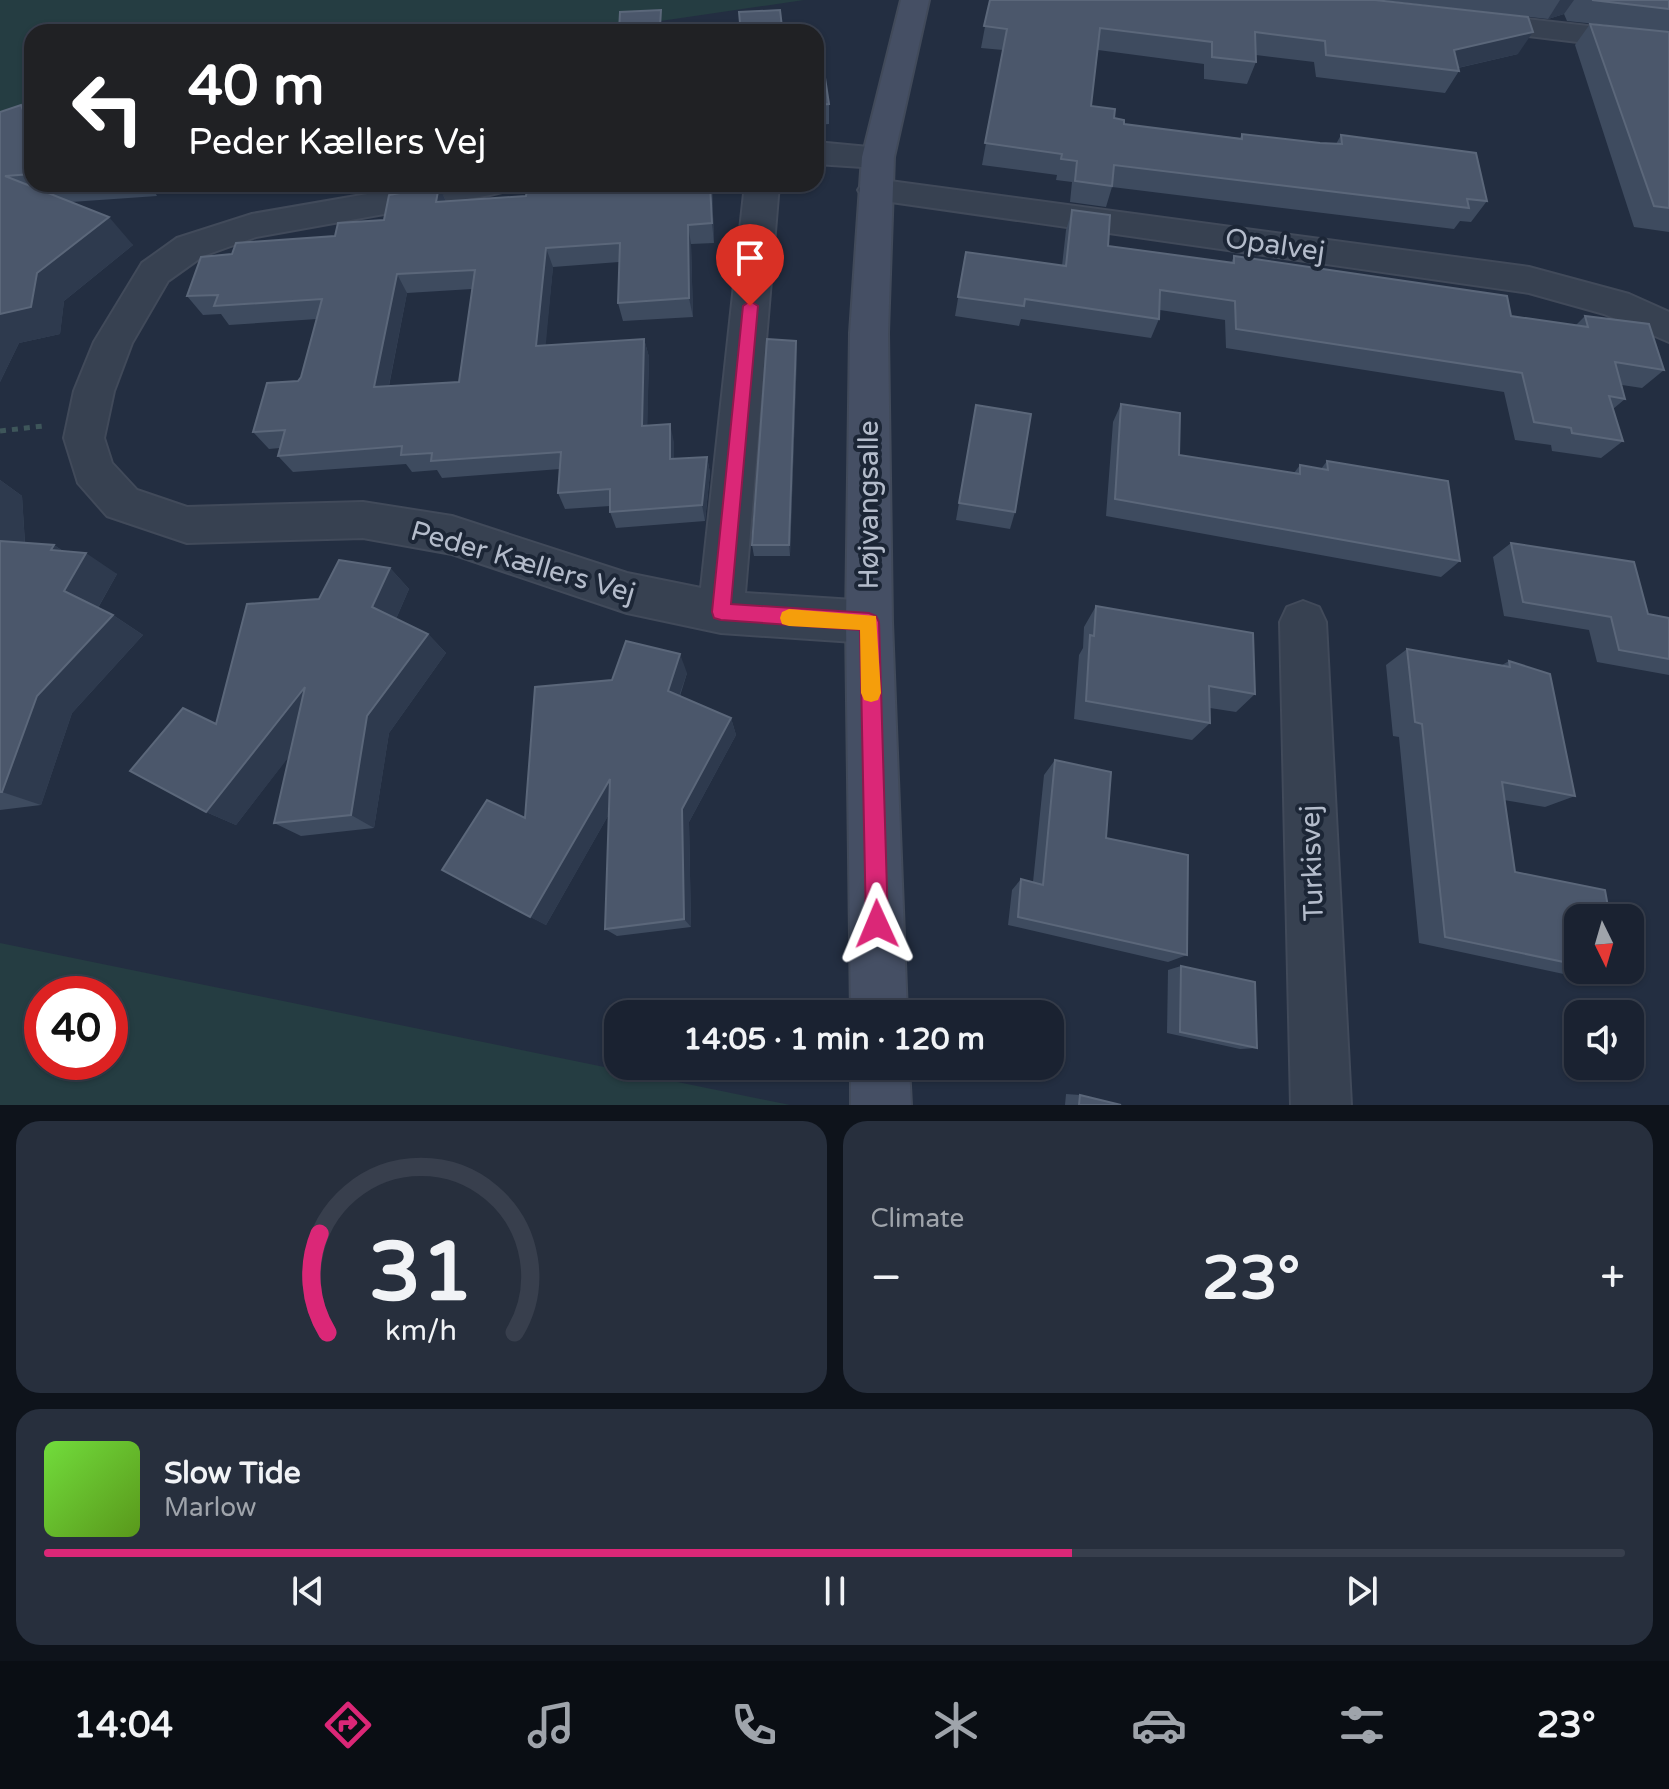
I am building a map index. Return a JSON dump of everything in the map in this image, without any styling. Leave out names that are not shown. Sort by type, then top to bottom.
[{"type":"street","name":"Højvangsalle","points":[[879,1000],[869,622],[869,348],[876,174],[915,0]]},
{"type":"street","points":[[1449,19],[1669,44]]},
{"type":"street","points":[[824,156],[876,174]]},
{"type":"street","name":"Opalvej","points":[[876,174],[1529,280],[1616,304],[1669,328]]},
{"type":"street","name":"Peder Kællers Vej","points":[[445,192],[252,226],[190,247],[155,272],[113,342],[94,391],[84,438],[93,471],[122,503],[187,525],[363,520],[452,535],[627,593],[721,612],[869,622]]},
{"type":"street","points":[[721,612],[761,192]]},
{"type":"street","name":"Turkisvej","points":[[1303,622],[1321,1105]]},
{"type":"street","points":[[880,1080],[881,1105]]},
{"type":"green space","points":[[0,0],[804,0],[640,24],[24,24],[24,115],[0,118]]},
{"type":"green space","points":[[0,943],[604,1067],[604,1080],[668,1080],[790,1105],[0,1105]]},
{"type":"building","points":[[990,0],[1375,0],[1528,17],[1533,32],[1454,50],[1459,71],[1326,55],[1325,41],[1255,32],[1256,62],[1212,57],[1212,42],[1100,28],[1091,106],[1115,109],[1114,118],[1124,120],[1124,124],[1242,139],[1242,134],[1342,144],[1341,135],[1476,153],[1487,201],[1467,199],[1469,208],[1114,165],[1112,186],[1075,181],[1077,161],[1061,159],[1062,154],[985,143],[1007,29],[984,26]]},
{"type":"building","points":[[1592,0],[1669,0],[1669,9]]},
{"type":"building","points":[[661,10],[660,24],[619,24],[620,12]]},
{"type":"building","points":[[780,10],[782,24],[720,24],[740,23],[739,12]]},
{"type":"building","points":[[1590,24],[1669,32],[1669,208],[1654,206]]},
{"type":"building","points":[[824,71],[829,104],[824,104]]},
{"type":"building","points":[[21,105],[24,112],[24,175],[5,176],[24,183],[24,192],[46,192],[109,217],[37,273],[31,307],[0,314],[0,112]]},
{"type":"building","points":[[438,192],[436,202],[526,196],[527,192],[710,192],[712,223],[688,225],[689,298],[618,303],[620,243],[546,248],[536,346],[644,339],[642,426],[670,424],[670,459],[707,457],[702,505],[610,512],[610,489],[558,493],[561,452],[431,461],[432,453],[401,455],[402,446],[278,456],[285,430],[253,432],[267,383],[298,381],[301,377],[322,299],[214,306],[218,295],[187,296],[201,257],[232,254],[236,243],[335,236],[338,223],[384,220],[389,195]],"holes":[[[475,270],[459,382],[374,387],[397,274]]]},
{"type":"building","points":[[1072,210],[1110,215],[1108,246],[1234,263],[1234,256],[1507,296],[1511,316],[1588,327],[1585,316],[1649,324],[1664,370],[1615,362],[1625,399],[1609,396],[1623,441],[1572,433],[1571,428],[1534,422],[1522,373],[1236,329],[1235,301],[1160,290],[1159,319],[1025,299],[1024,306],[958,297],[966,252],[1066,266]]},
{"type":"building","points":[[767,339],[796,341],[789,545],[752,545]]},
{"type":"building","points":[[1121,404],[1180,413],[1179,455],[1300,474],[1300,465],[1328,470],[1327,461],[1448,481],[1460,561],[1115,499]]},
{"type":"building","points":[[976,405],[1031,414],[1015,512],[959,503]]},
{"type":"building","points":[[0,541],[54,545],[51,550],[86,553],[64,591],[113,615],[37,696],[2,792],[0,792]]},
{"type":"building","points":[[1511,543],[1634,562],[1648,614],[1669,618],[1669,659],[1619,650],[1611,617],[1523,602]]},
{"type":"building","points":[[339,560],[390,568],[372,607],[428,634],[367,716],[351,815],[274,823],[305,687],[206,812],[130,771],[183,708],[216,724],[247,604],[319,599]]},
{"type":"building","points":[[1096,606],[1253,633],[1255,694],[1209,686],[1210,723],[1086,701],[1090,635],[1094,636]]},
{"type":"building","points":[[626,641],[680,654],[668,691],[731,718],[682,809],[684,919],[605,929],[610,779],[530,917],[442,870],[487,800],[525,818],[535,687],[612,680]]},
{"type":"building","points":[[1407,649],[1510,667],[1509,661],[1550,674],[1575,796],[1502,782],[1515,872],[1605,890],[1608,904],[1564,904],[1564,962],[1445,937],[1422,724],[1415,722]]},
{"type":"building","points":[[1055,760],[1111,772],[1106,838],[1188,855],[1187,955],[1018,917],[1021,879],[1043,885]]},
{"type":"building","points":[[1181,966],[1255,982],[1257,1048],[1180,1032]]},
{"type":"building","points":[[1080,1095],[1121,1105],[1079,1105]]},
{"type":"slow traffic","points":[[789,618],[869,622],[871,693]]},
{"type":"route","points":[[750,306],[721,612],[869,622],[877,924]]}]
